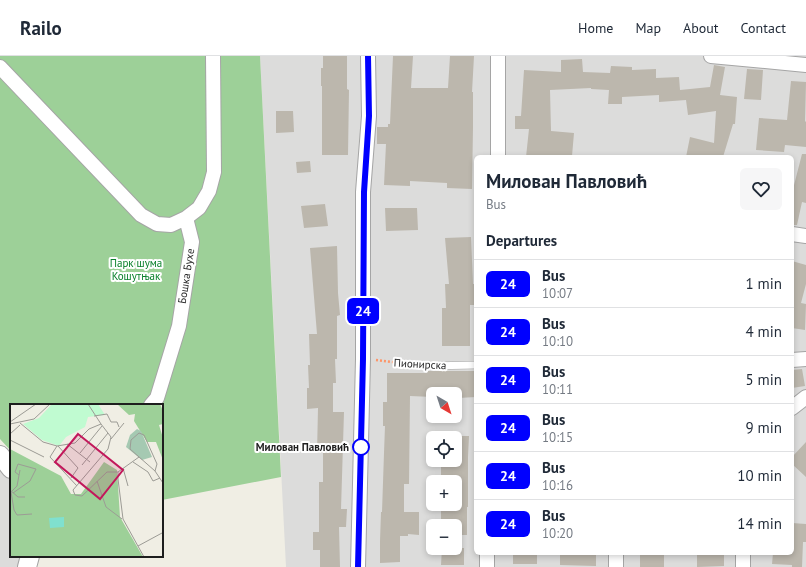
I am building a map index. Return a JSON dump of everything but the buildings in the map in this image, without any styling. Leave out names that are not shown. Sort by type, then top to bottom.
[{"type":"street","points":[[0,67],[141,215],[157,224],[171,225],[186,218],[199,208],[209,191],[214,172],[213,56]]},
{"type":"street","points":[[358,567],[363,359],[364,192],[369,116],[368,56]]},
{"type":"street","points":[[498,56],[498,155]]},
{"type":"street","points":[[711,56],[806,65]]},
{"type":"street","name":"Бошка Бухе","points":[[152,404],[157,398],[179,326],[192,242],[186,218]]},
{"type":"street","points":[[794,234],[806,236]]},
{"type":"street","points":[[794,360],[806,359]]},
{"type":"street","points":[[794,406],[806,397]]},
{"type":"street","points":[[0,455],[10,468]]},
{"type":"street","points":[[487,555],[487,567]]},
{"type":"street","points":[[616,555],[616,567]]},
{"type":"street","points":[[742,567],[743,555]]},
{"type":"street","points":[[27,567],[30,557]]},
{"type":"lane","name":"Пионирска","points":[[427,366],[474,365]]},
{"type":"path","name":"Пионирска","points":[[363,359],[427,366]]},
{"type":"shaded area","points":[[260,56],[806,56],[806,567],[286,567]]},
{"type":"shaded area","points":[[0,468],[10,480],[10,557],[23,557],[21,567],[0,567]]},
{"type":"green space","name":"Парк шума Кошутњак","points":[[0,56],[260,56],[281,477],[163,500],[163,404],[10,404],[10,450],[0,439]]},
{"type":"bus line","name":"24","points":[[358,567],[363,359],[364,192],[369,116],[368,56]]},
{"type":"place","name":"Милован Павловић","points":[[361,447]]}]
